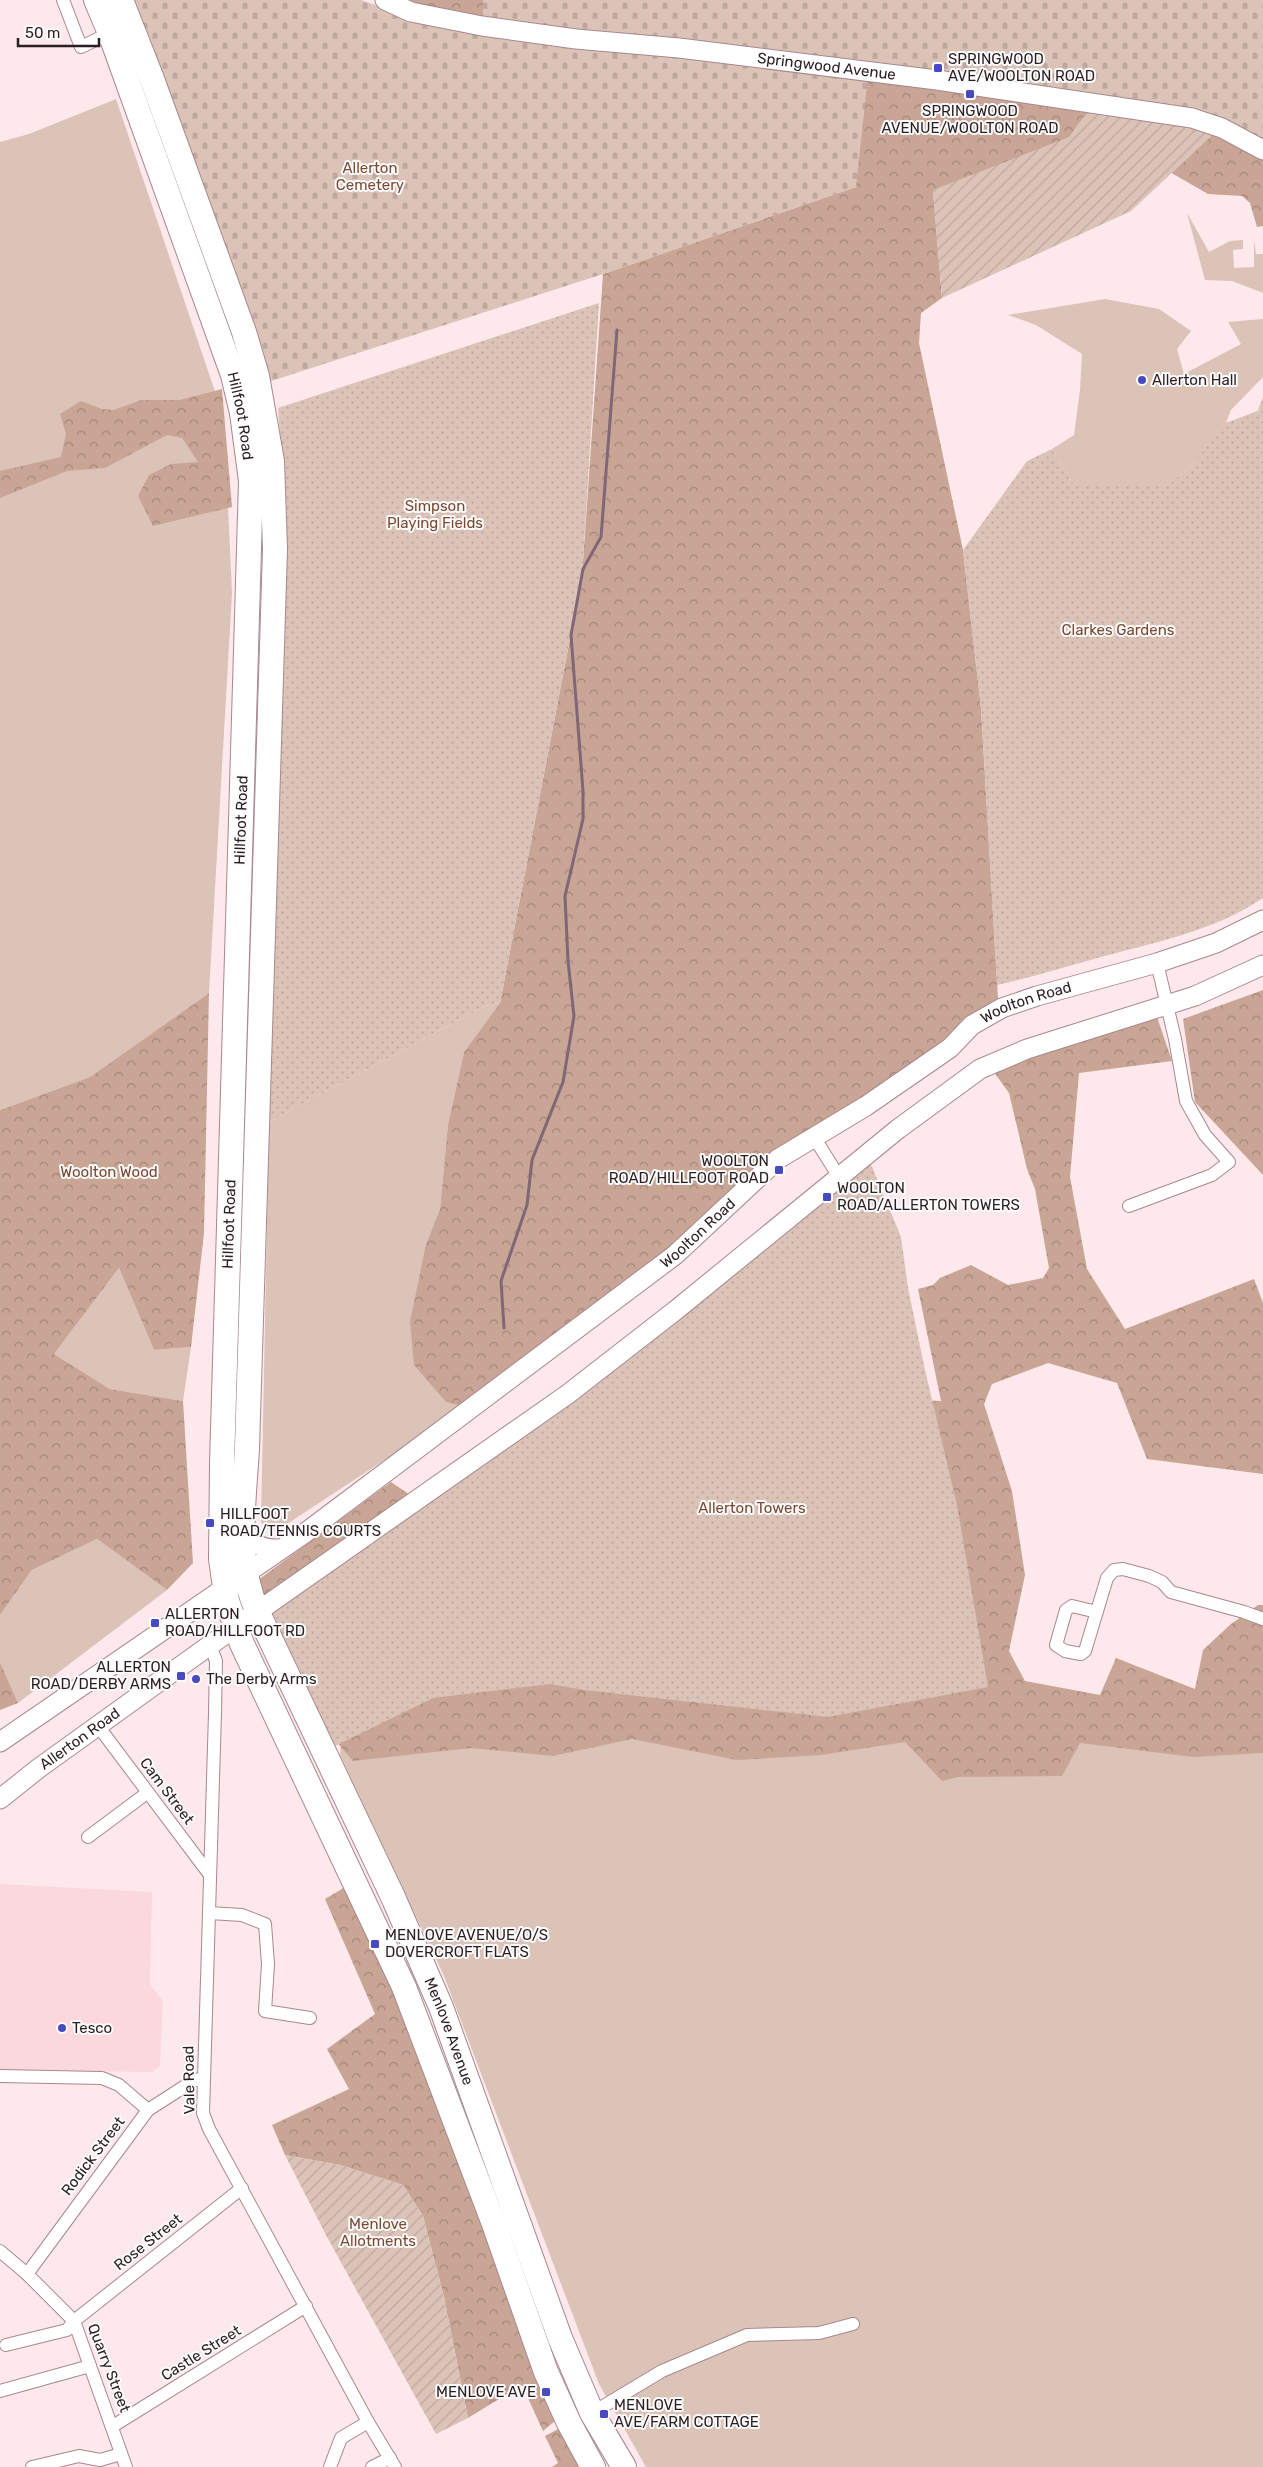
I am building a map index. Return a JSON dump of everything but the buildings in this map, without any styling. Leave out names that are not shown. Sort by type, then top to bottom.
[{"type":"highway","name":"Hillfoot Road","points":[[96,0],[110,33],[231,368],[248,389],[272,461],[274,549],[241,1550],[245,1575]]},
{"type":"highway","name":"Hillfoot Road","points":[[121,0],[156,88],[244,332],[248,389],[247,444],[251,481],[251,509],[222,1463],[221,1559],[225,1590],[235,1628]]},
{"type":"highway","name":"Menlove Avenue","points":[[245,1575],[248,1590],[258,1613],[393,1897],[441,2007],[560,2338],[592,2413],[624,2467]]},
{"type":"highway","name":"Menlove Avenue","points":[[235,1628],[404,1987],[494,2224],[546,2372],[569,2423],[593,2467]]},
{"type":"highway","points":[[569,2423],[592,2413]]},
{"type":"main road","name":"Springwood Avenue","points":[[385,0],[411,12],[482,26],[576,39],[679,48],[937,80],[1192,118],[1222,128],[1263,150]]},
{"type":"main road","name":"Woolton Road","points":[[225,1590],[675,1255],[778,1159],[866,1106],[950,1048],[972,1025],[1002,1008],[1157,963],[1216,943],[1263,920]]},
{"type":"main road","points":[[258,1613],[568,1394],[676,1310],[927,1107],[980,1069],[1026,1049],[1168,1004],[1226,983],[1263,965]]},
{"type":"main road","points":[[243,1526],[256,1544],[267,1549],[281,1549]]},
{"type":"main road","points":[[0,1742],[152,1637],[225,1590]]},
{"type":"main road","name":"Allerton Road","points":[[0,1799],[39,1768],[258,1613]]},
{"type":"main road","points":[[210,1646],[239,1652],[249,1660]]},
{"type":"street","points":[[63,0],[81,47],[110,33]]},
{"type":"street","points":[[1129,1206],[1212,1175],[1230,1162],[1205,1135],[1186,1101],[1168,1004],[1157,963]]},
{"type":"street","points":[[814,1137],[839,1177]]},
{"type":"street","points":[[1097,1612],[1107,1578],[1114,1570],[1123,1569],[1149,1576],[1162,1582],[1171,1592],[1263,1619]]},
{"type":"street","name":"Vale Road","points":[[210,1646],[216,1661],[203,2113],[209,2130],[392,2463]]},
{"type":"street","name":"Cam Street","points":[[98,1726],[210,1875]]},
{"type":"street","points":[[88,1837],[147,1793]]},
{"type":"street","points":[[209,1913],[242,1915],[265,1924],[268,1964],[265,2011],[310,2018]]},
{"type":"street","points":[[0,2076],[102,2078],[119,2085],[148,2110]]},
{"type":"street","name":"Rodick Street","points":[[27,2274],[148,2110],[184,2087],[204,2078]]},
{"type":"street","name":"Rose Street","points":[[6,2345],[67,2330],[74,2321],[242,2188]]},
{"type":"street","name":"Quarry Street","points":[[0,2251],[27,2274],[74,2321],[113,2426],[126,2467]]},
{"type":"street","name":"Castle Street","points":[[113,2426],[306,2306]]},
{"type":"street","points":[[592,2413],[662,2372],[747,2335],[819,2334],[853,2324]]},
{"type":"street","points":[[0,2391],[90,2366]]},
{"type":"street","points":[[330,2467],[341,2438],[368,2422]]},
{"type":"street","points":[[32,2467],[80,2456],[100,2460],[121,2454]]},
{"type":"street","points":[[372,2467],[392,2463]]},
{"type":"shaded area","points":[[0,1884],[152,1892],[150,1985],[163,2001],[160,2066],[152,2072],[0,2070]]},
{"type":"green space","name":"Allerton Cemetery","points":[[130,0],[361,0],[410,17],[868,76],[856,187],[603,274],[268,382]]},
{"type":"green space","points":[[409,0],[566,0],[1263,123],[1263,226],[1257,227],[1250,203],[1242,196],[1208,194],[1168,171],[933,190],[942,298],[921,313],[919,343],[963,550],[981,708],[998,999],[982,1008],[866,1104],[465,1407],[446,1402],[414,1365],[410,1322],[426,1244],[440,1209],[448,1124],[464,1052],[500,1003],[582,576],[603,274],[856,187]]},
{"type":"green space","points":[[483,0],[1263,0],[1263,144],[1094,98],[939,71],[483,23]]},
{"type":"green space","points":[[116,99],[224,418],[232,593],[209,993],[90,1077],[0,1110],[0,142],[29,134]]},
{"type":"green space","points":[[1092,105],[1219,129],[1131,211],[942,298],[933,190],[1069,137]]},
{"type":"green space","points":[[1187,213],[1209,252],[1230,241],[1243,240],[1243,249],[1233,250],[1234,268],[1254,267],[1254,240],[1256,254],[1263,254],[1263,293],[1232,281],[1205,280]]},
{"type":"green space","points":[[1105,299],[1159,309],[1191,331],[1177,349],[1184,374],[1241,344],[1228,322],[1263,319],[1263,377],[1231,410],[1226,423],[1258,411],[1263,397],[1263,536],[1202,453],[1188,470],[1166,485],[1074,485],[1052,449],[1074,435],[1080,390],[1082,354],[1036,325],[1008,315]]},
{"type":"green space","name":"Simpson Playing Fields","points":[[599,303],[582,576],[500,1003],[485,1006],[269,1122],[282,461],[278,408]]},
{"type":"green space","points":[[222,389],[232,507],[153,526],[138,496],[149,475],[171,464],[198,462],[182,438],[167,435],[105,468],[67,471],[0,498],[0,471],[61,457],[66,434],[60,414],[81,401],[102,409],[114,410],[141,400],[180,400]]},
{"type":"green space","name":"Clarkes Gardens","points":[[1263,397],[1263,898],[1224,920],[1203,928],[997,985],[981,708],[963,550],[1027,461],[1052,449],[1074,485],[1166,485],[1188,470],[1226,423],[1258,411]]},
{"type":"green space","points":[[1263,990],[1263,1175],[1195,1102],[1183,1019]]},
{"type":"green space","name":"Woolton Wood","points":[[209,993],[204,1233],[191,1347],[154,1350],[119,1268],[54,1354],[110,1389],[183,1401],[193,1563],[167,1590],[97,1539],[32,1570],[0,1615],[0,1110],[90,1077]]},
{"type":"green space","points":[[500,1003],[464,1052],[448,1124],[440,1209],[426,1244],[465,1407],[278,1530],[268,1529],[261,1522],[269,1122],[485,1006]]},
{"type":"green space","points":[[1156,1014],[1172,1061],[1079,1073],[1070,1177],[1087,1269],[1125,1329],[1254,1279],[1263,1303],[1263,1474],[1147,1459],[1117,1383],[1048,1363],[992,1384],[984,1404],[1012,1491],[1025,1575],[1009,1651],[1025,1681],[1100,1695],[1116,1658],[1195,1689],[1203,1650],[1231,1624],[1258,1605],[1263,1605],[1263,1753],[1193,1757],[1080,1743],[1062,1776],[958,1777],[942,1781],[905,1742],[821,1755],[737,1760],[632,1739],[553,1756],[471,1748],[353,1761],[314,1716],[916,1400],[941,1401],[918,1289],[933,1285],[940,1278],[971,1265],[1008,1285],[1043,1278],[1049,1268],[1035,1189],[1027,1169],[1009,1093],[991,1068]]},
{"type":"green space","name":"Allerton Towers","points":[[868,1157],[901,1237],[908,1288],[925,1370],[957,1505],[988,1687],[828,1717],[584,1690],[550,1684],[433,1698],[331,1748],[263,1615]]},
{"type":"green space","points":[[119,1268],[154,1350],[191,1347],[183,1401],[110,1389],[54,1354]]},
{"type":"green space","points":[[391,1482],[422,1503],[294,1678],[254,1583]]},
{"type":"green space","points":[[97,1539],[167,1590],[18,1703],[0,1662],[0,1615],[32,1570]]},
{"type":"green space","points":[[0,1662],[18,1703],[0,1710]]},
{"type":"green space","points":[[1263,1708],[1263,2467],[646,2467],[599,2384],[444,1976],[340,1755],[341,1745]]},
{"type":"green space","points":[[350,1884],[413,2030],[561,2416],[543,2431],[522,2385],[468,2418],[444,2297],[423,2216],[403,2185],[340,2165],[285,2155],[272,2125],[349,2089],[327,2049],[375,2014],[325,1899]]},
{"type":"green space","name":"Menlove Allotments","points":[[285,2155],[340,2165],[403,2185],[423,2216],[444,2297],[468,2418],[436,2434],[327,2237]]},
{"type":"green space","points":[[564,2426],[584,2467],[552,2467],[558,2463],[545,2436]]},
{"type":"waterway","points":[[504,1328],[501,1281],[527,1205],[532,1160],[563,1082],[574,1016],[568,961],[565,896],[583,819],[583,791],[571,635],[583,569],[601,537],[617,330]]},
{"type":"place","name":"SPRINGWOOD AVE/WOOLTON ROAD","points":[[938,68]]},
{"type":"place","name":"SPRINGWOOD AVENUE/WOOLTON ROAD","points":[[970,94]]},
{"type":"place","name":"Allerton Hall","points":[[1142,380]]},
{"type":"place","name":"WOOLTON ROAD/HILLFOOT ROAD","points":[[779,1170]]},
{"type":"place","name":"WOOLTON ROAD/ALLERTON TOWERS","points":[[827,1197]]},
{"type":"place","name":"HILLFOOT ROAD/TENNIS COURTS","points":[[210,1523]]},
{"type":"place","name":"ALLERTON ROAD/HILLFOOT RD","points":[[155,1623]]},
{"type":"place","name":"ALLERTON ROAD/DERBY ARMS","points":[[181,1676]]},
{"type":"place","name":"The Derby Arms","points":[[196,1679]]},
{"type":"place","name":"MENLOVE AVENUE/O/S DOVERCROFT FLATS","points":[[375,1944]]},
{"type":"place","name":"Tesco","points":[[62,2028]]},
{"type":"place","name":"MENLOVE AVE","points":[[546,2392]]},
{"type":"place","name":"MENLOVE AVE/FARM COTTAGE","points":[[604,2414]]}]
